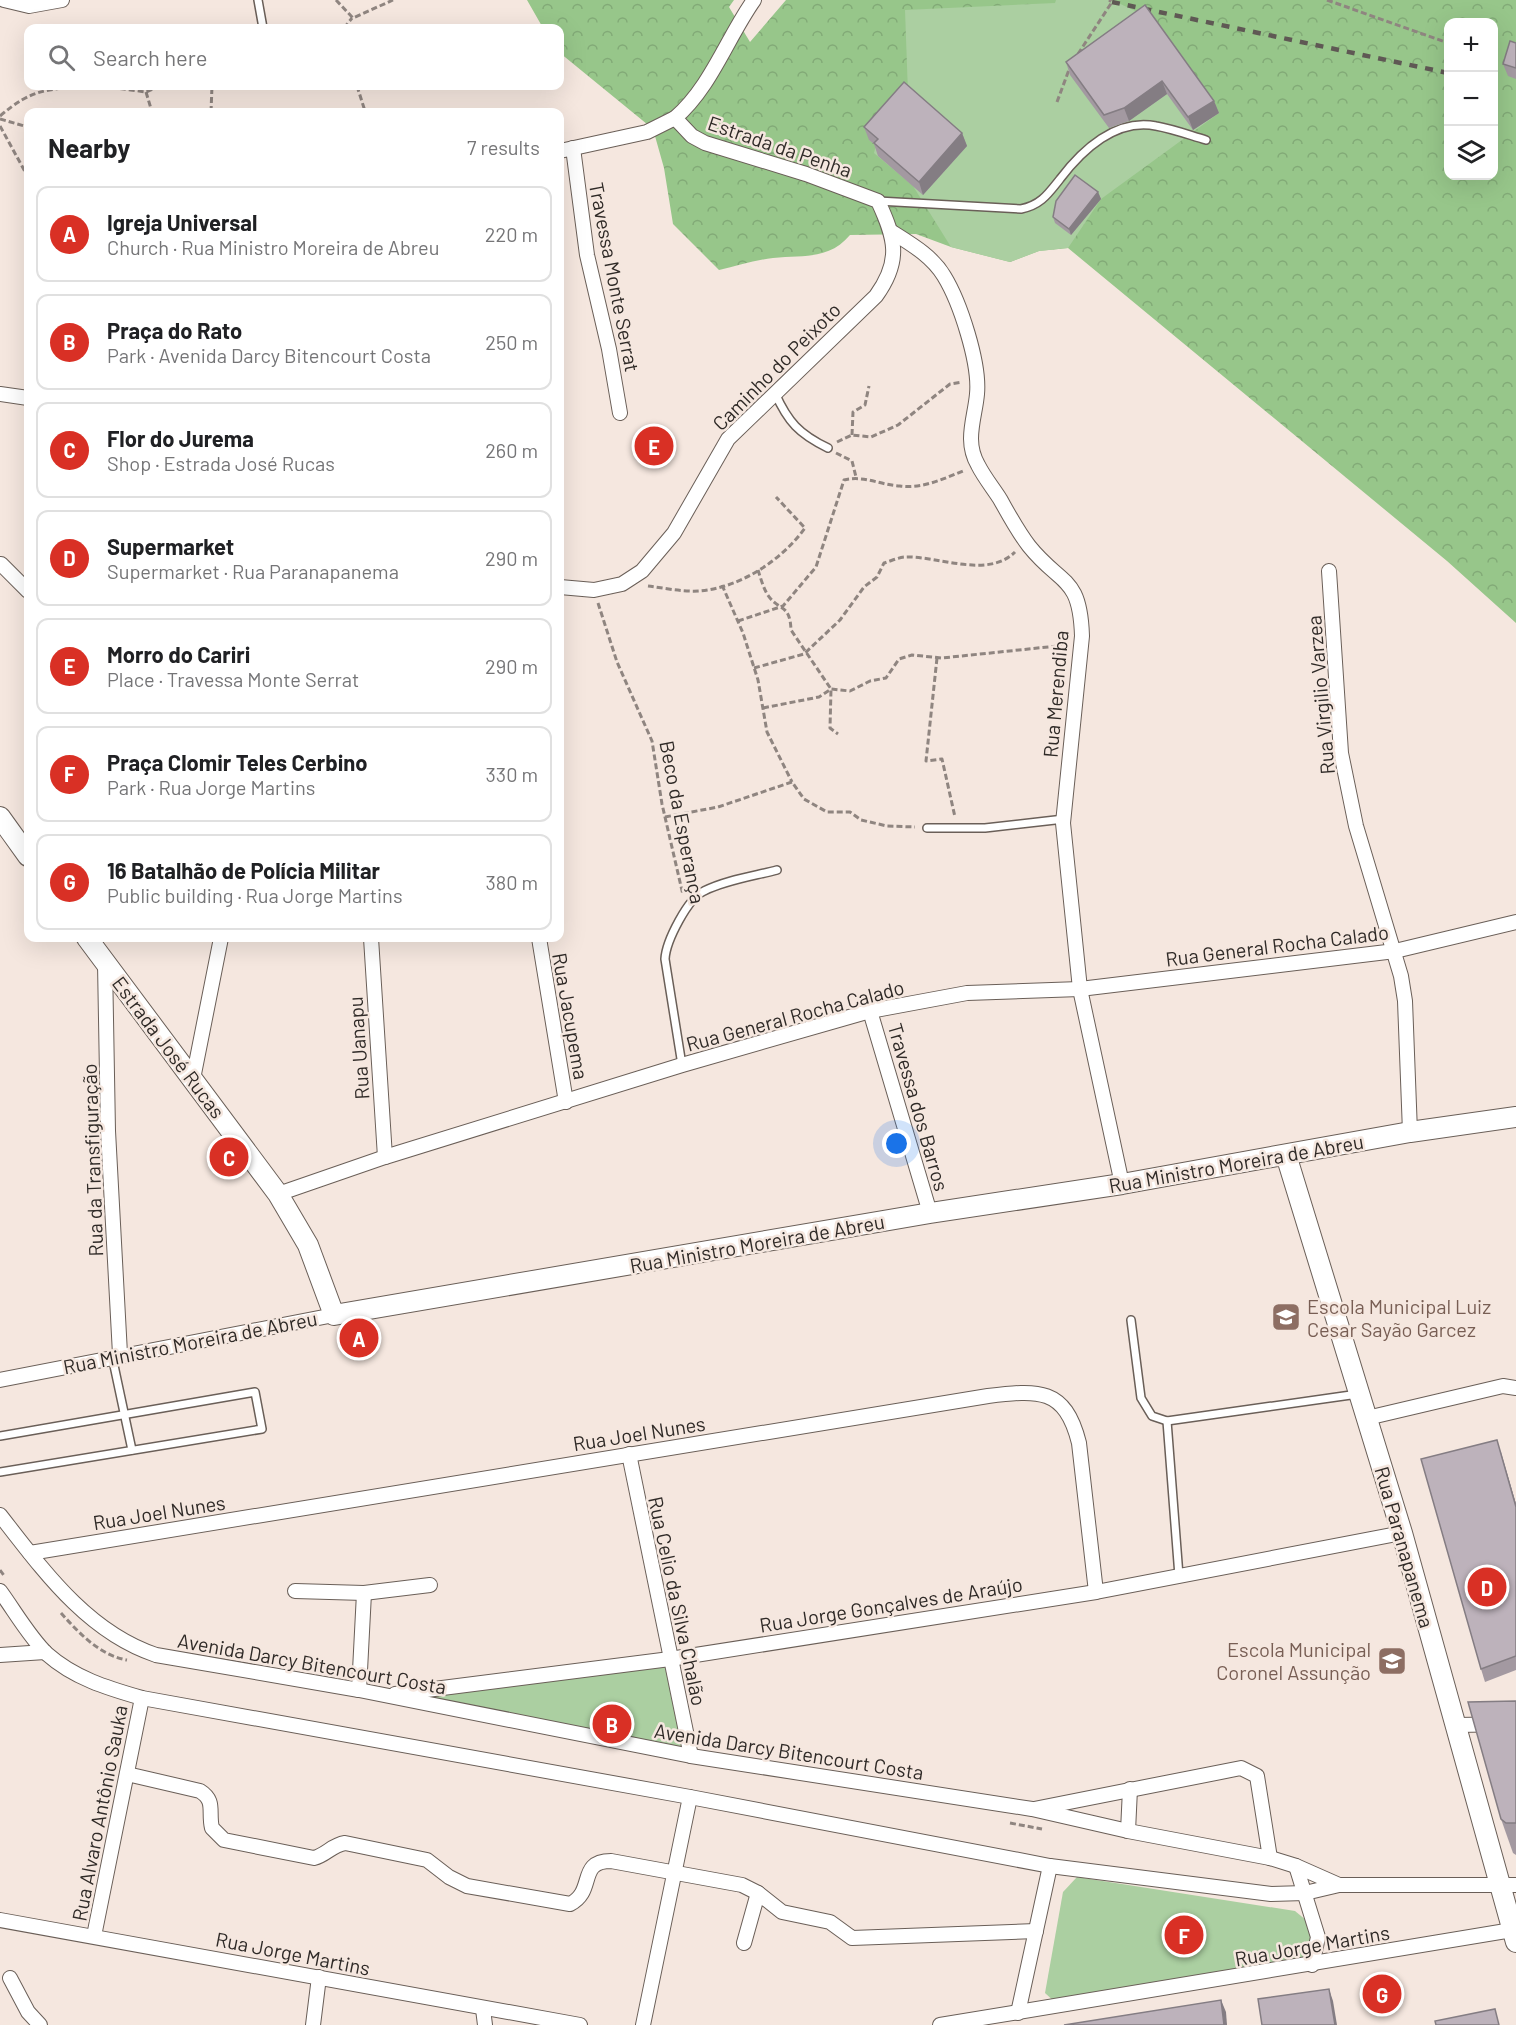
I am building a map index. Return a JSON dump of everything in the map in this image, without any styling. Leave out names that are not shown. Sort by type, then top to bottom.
[{"type":"street","points":[[4,0],[28,6],[62,0]]},
{"type":"street","name":"Estrada da Penha","points":[[754,0],[737,23],[701,90],[675,118],[692,136],[705,142],[806,174],[878,201]]},
{"type":"street","points":[[566,149],[647,132],[675,118]]},
{"type":"street","name":"Travessa Monte Serrat","points":[[566,149],[621,413]]},
{"type":"street","name":"Caminho do Peixoto","points":[[564,587],[594,590],[622,584],[642,571],[674,533],[728,439],[876,296],[885,283],[894,250],[892,232],[878,201]]},
{"type":"street","name":"Rua Merendiba","points":[[892,232],[918,248],[944,275],[968,336],[976,378],[978,392],[970,434],[973,453],[978,465],[1026,541],[1062,576],[1075,593],[1081,613],[1081,644],[1064,819],[1080,989],[1122,1184]]},
{"type":"street","points":[[0,394],[24,397]]},
{"type":"street","points":[[1,564],[24,587]]},
{"type":"street","name":"Rua Virgilio Varzea","points":[[1329,571],[1341,753],[1368,869],[1395,951],[1405,1001],[1410,1132]]},
{"type":"street","points":[[0,817],[24,850]]},
{"type":"street","name":"Rua General Rocha Calado","points":[[278,1194],[385,1157],[682,1065],[870,1011],[967,993],[1080,989],[1395,951],[1516,922]]},
{"type":"street","name":"Estrada José Rucas","points":[[90,942],[278,1194],[308,1245],[334,1315]]},
{"type":"street","points":[[194,1079],[220,942]]},
{"type":"street","name":"Rua Uanapu","points":[[371,942],[385,1157]]},
{"type":"street","name":"Rua Jacupema","points":[[539,942],[566,1102]]},
{"type":"street","name":"Rua da Transfiguração","points":[[105,963],[116,1355]]},
{"type":"street","name":"Travessa dos Barros","points":[[870,1011],[930,1214]]},
{"type":"street","name":"Rua Ministro Moreira de Abreu","points":[[0,1380],[116,1355],[334,1315],[930,1214],[1122,1184],[1410,1132],[1516,1117]]},
{"type":"street","name":"Rua Paranapanema","points":[[1286,1155],[1402,1533],[1456,1725],[1509,1885],[1514,1936]]},
{"type":"street","points":[[1367,1419],[1503,1386],[1516,1388]]},
{"type":"street","name":"Rua Joel Nunes","points":[[30,1553],[988,1396],[1042,1392],[1059,1401],[1074,1422],[1079,1443],[1096,1592]]},
{"type":"street","name":"Rua Celio da Silva Chalão","points":[[628,1454],[690,1756]]},
{"type":"street","name":"Avenida Darcy Bitencourt Costa","points":[[0,1515],[30,1553],[98,1626],[134,1647],[156,1655],[359,1690],[690,1756],[1032,1809],[1128,1831],[1270,1858],[1296,1866],[1339,1885]]},
{"type":"street","name":"Rua Jorge Gonçalves de Araújo","points":[[384,1695],[670,1659],[1096,1592],[1402,1533]]},
{"type":"street","points":[[294,1591],[364,1593],[430,1586]]},
{"type":"street","name":"Avenida Darcy Bitencourt Costa","points":[[0,1591],[45,1652],[69,1671],[89,1681],[142,1698],[690,1797],[1050,1866],[1239,1891],[1305,1893],[1339,1885],[1509,1885]]},
{"type":"street","points":[[359,1690],[364,1593]]},
{"type":"street","points":[[0,1655],[45,1652]]},
{"type":"street","name":"Rua Alvaro Antônio Sauka","points":[[94,1936],[142,1698]]},
{"type":"street","points":[[1456,1725],[1516,1724]]},
{"type":"street","points":[[1032,1809],[1241,1768],[1257,1776],[1270,1858]]},
{"type":"street","points":[[127,1774],[200,1791],[206,1795],[212,1809],[212,1828],[224,1840],[314,1858],[322,1856],[335,1845],[345,1843],[427,1860],[449,1877],[467,1886],[570,1904],[582,1895],[589,1869],[601,1861],[728,1881],[758,1893],[782,1912],[830,1922],[852,1938],[1036,1931]]},
{"type":"street","points":[[1128,1831],[1130,1789]]},
{"type":"street","points":[[643,2025],[690,1797]]},
{"type":"street","points":[[1018,2013],[1050,1866]]},
{"type":"street","points":[[1296,1866],[1318,1937],[1312,1965]]},
{"type":"street","points":[[744,1943],[758,1893]]},
{"type":"street","name":"Rua Jorge Martins","points":[[0,1920],[580,2025]]},
{"type":"street","name":"Rua Jorge Martins","points":[[940,2025],[1312,1965],[1514,1936]]},
{"type":"street","points":[[314,2025],[319,1977]]},
{"type":"street","points":[[10,1978],[28,2012],[40,2025]]},
{"type":"street","points":[[483,2009],[485,2025]]},
{"type":"lane","points":[[258,0],[262,24]]},
{"type":"lane","points":[[878,201],[1021,209],[1034,207],[1043,200],[1077,156],[1089,145],[1131,125],[1155,126],[1206,140]]},
{"type":"lane","points":[[775,393],[786,418],[808,438],[828,448]]},
{"type":"lane","points":[[927,828],[985,828],[1064,819]]},
{"type":"lane","points":[[687,911],[702,891],[777,870]]},
{"type":"lane","name":"Beco da Esperança","points":[[682,1065],[665,959],[666,945],[672,931],[687,911]]},
{"type":"lane","points":[[1131,1320],[1142,1398],[1152,1416],[1167,1421],[1359,1394]]},
{"type":"lane","points":[[116,1355],[124,1415],[132,1450]]},
{"type":"lane","points":[[0,1436],[255,1392],[261,1429],[0,1472]]},
{"type":"lane","points":[[1167,1421],[1179,1576]]},
{"type":"path","points":[[336,0],[353,18]]},
{"type":"path","points":[[348,24],[353,18],[393,0]]},
{"type":"path","points":[[1057,102],[1066,72],[1112,2],[1109,0]]},
{"type":"path","points":[[1327,0],[1444,41]]},
{"type":"path","points":[[24,126],[0,118],[23,97],[45,90]]},
{"type":"path","points":[[131,90],[146,92],[151,90]]},
{"type":"path","points":[[211,108],[212,90]]},
{"type":"path","points":[[358,90],[364,108]]},
{"type":"path","points":[[146,92],[151,108]]},
{"type":"path","points":[[0,126],[24,170]]},
{"type":"path","points":[[828,448],[852,435],[871,437],[898,424],[950,384],[976,378]]},
{"type":"path","points":[[852,435],[853,412],[865,405],[869,386]]},
{"type":"path","points":[[828,448],[852,461],[856,477]]},
{"type":"path","points":[[738,621],[783,606],[816,567],[844,480],[856,477],[901,487],[928,484],[978,465]]},
{"type":"path","points":[[622,584],[700,591],[744,579],[794,543],[805,528],[776,497]]},
{"type":"path","points":[[754,668],[806,651],[840,620],[864,587],[877,577],[884,563],[905,557],[980,566],[1010,558],[1026,541]]},
{"type":"path","points":[[758,570],[770,599],[783,606],[790,621],[791,630],[831,689],[830,728],[838,734]]},
{"type":"path","points":[[722,585],[738,621],[754,668],[767,732],[792,782],[804,799],[827,812],[850,813],[861,820],[887,826],[927,828]]},
{"type":"path","name":"Beco da Esperança","points":[[594,590],[617,662],[652,741],[664,817],[687,911]]},
{"type":"path","points":[[763,708],[819,697],[831,689],[850,691],[870,681],[886,678],[898,659],[912,655],[937,657],[1081,644]]},
{"type":"path","points":[[937,657],[926,761],[942,759],[958,828]]},
{"type":"path","points":[[664,817],[718,807],[792,782]]},
{"type":"green space","points":[[527,0],[734,0],[729,7],[750,42],[786,0],[1516,0],[1516,623],[1447,561],[1068,248],[1039,251],[1010,262],[951,247],[916,234],[850,235],[833,249],[815,255],[766,259],[719,270],[673,224],[664,168],[653,129],[564,56],[564,24],[541,24]]},
{"type":"green space","points":[[1056,0],[1112,0],[1150,18],[1219,113],[1101,199],[1068,248],[1039,251],[1010,262],[951,247],[913,186],[874,153],[876,145],[869,140],[908,94],[905,10],[1055,3]]},
{"type":"green space","points":[[664,1664],[687,1751],[402,1696]]},
{"type":"green space","points":[[1077,1877],[1295,1911],[1312,1925],[1314,1944],[1300,1961],[1058,2005],[1045,1993],[1063,1892]]},
{"type":"building","points":[[1145,5],[1214,101],[1188,117],[1162,81],[1124,108],[1104,115],[1066,62]]},
{"type":"building","points":[[1510,41],[1516,43],[1516,68],[1503,64]]},
{"type":"building","points":[[904,82],[962,133],[919,182],[874,143],[878,139],[864,127]]},
{"type":"building","points":[[1075,175],[1098,192],[1069,229],[1053,217],[1056,201]]},
{"type":"building","points":[[1497,1440],[1516,1507],[1516,1656],[1481,1669],[1421,1459]]},
{"type":"building","points":[[1516,1701],[1516,1823],[1506,1823],[1501,1819],[1468,1702]]},
{"type":"building","points":[[1329,1989],[1335,2025],[1262,2025],[1258,1999]]},
{"type":"building","points":[[1221,2000],[1224,2025],[1064,2025]]},
{"type":"building","points":[[1495,2009],[1499,2025],[1436,2025],[1435,2021]]},
{"type":"railway","points":[[1112,2],[1444,72]]},
{"type":"place","name":"Morro do Cariri","points":[[654,446]]},
{"type":"place","name":"Flor do Jurema","points":[[229,1157]]},
{"type":"place","name":"Escola Municipal Luiz Cesar Sayão Garcez","points":[[1286,1317]]},
{"type":"place","name":"Igreja Universal","points":[[359,1338]]},
{"type":"place","name":"Supermarket","points":[[1487,1587]]},
{"type":"place","name":"Escola Municipal Coronel Assunção","points":[[1392,1661]]},
{"type":"place","name":"Praça do Rato","points":[[612,1724]]},
{"type":"place","name":"Praça Clomir Teles Cerbino","points":[[1184,1935]]},
{"type":"place","name":"16 Batalhão de Polícia Militar","points":[[1382,1994]]}]
